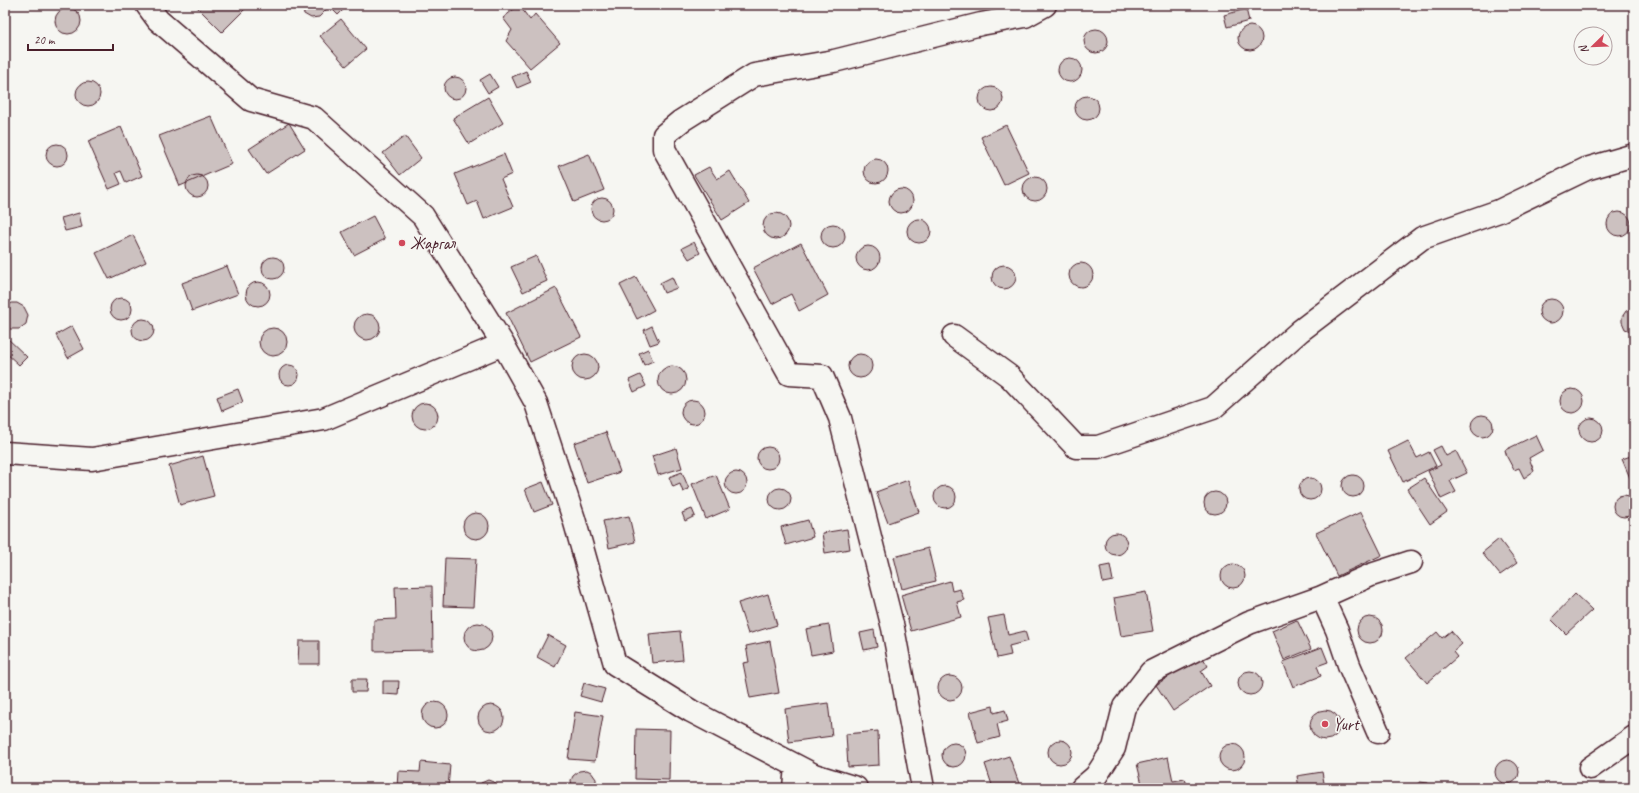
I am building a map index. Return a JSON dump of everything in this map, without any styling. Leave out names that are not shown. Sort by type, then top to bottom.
[{"type":"street","points":[[147,5],[158,20],[251,100],[314,118],[423,216],[504,344],[536,403],[574,519],[615,664],[691,711],[796,766],[814,775],[856,788]]},
{"type":"street","points":[[923,788],[893,628],[840,418],[822,376],[789,374],[664,149],[664,135],[681,121],[754,75],[834,61],[981,24],[1025,16],[1045,5]]},
{"type":"street","points":[[954,336],[1009,376],[1076,447],[1098,447],[1213,408],[1300,330],[1422,238],[1499,211],[1586,169],[1634,155]]},
{"type":"street","points":[[5,452],[92,459],[324,419],[504,344]]},
{"type":"street","points":[[1082,788],[1096,776],[1114,748],[1124,707],[1151,672],[1249,623],[1322,597],[1371,575],[1411,562]]},
{"type":"street","points":[[1322,597],[1337,630],[1349,665],[1378,732]]},
{"type":"street","points":[[1590,768],[1634,737]]},
{"type":"street","points":[[794,788],[796,766]]},
{"type":"building","points":[[195,5],[249,5],[222,32]]},
{"type":"building","points":[[301,5],[326,5],[326,7],[325,11],[319,17],[311,18],[304,14]]},
{"type":"building","points":[[328,5],[342,5],[345,8],[338,15]]},
{"type":"building","points":[[519,5],[530,20],[535,14],[560,43],[530,68],[506,41],[512,30],[503,18]]},
{"type":"building","points":[[68,8],[77,12],[81,21],[77,30],[68,34],[59,30],[55,21],[59,12]]},
{"type":"building","points":[[1246,9],[1249,21],[1227,27],[1224,15]]},
{"type":"building","points":[[5,19],[8,28],[5,35]]},
{"type":"building","points":[[341,19],[366,49],[346,66],[320,36]]},
{"type":"building","points":[[1250,26],[1259,29],[1262,38],[1259,47],[1250,50],[1241,47],[1238,38],[1241,29]]},
{"type":"building","points":[[1096,29],[1105,32],[1108,41],[1105,50],[1096,53],[1087,50],[1084,41],[1087,32]]},
{"type":"building","points":[[1070,58],[1079,61],[1082,70],[1079,79],[1070,82],[1061,79],[1058,70],[1061,61]]},
{"type":"building","points":[[526,71],[531,82],[517,88],[512,77]]},
{"type":"building","points":[[490,74],[498,87],[488,93],[480,80]]},
{"type":"building","points":[[455,77],[459,78],[465,84],[465,92],[459,98],[455,99],[451,98],[445,92],[444,88],[445,84],[451,78]]},
{"type":"building","points":[[88,82],[93,83],[99,89],[99,99],[93,105],[88,106],[83,105],[77,99],[76,94],[77,89],[83,83]]},
{"type":"building","points":[[991,87],[1000,90],[1003,99],[1000,108],[991,111],[982,108],[979,99],[982,90]]},
{"type":"building","points":[[1087,96],[1096,99],[1099,108],[1096,117],[1087,120],[1078,117],[1075,108],[1078,99]]},
{"type":"building","points":[[488,97],[503,123],[469,144],[453,118]]},
{"type":"building","points":[[211,116],[232,164],[180,186],[159,136]]},
{"type":"building","points":[[289,123],[305,149],[266,174],[249,149]]},
{"type":"building","points":[[1006,125],[1029,173],[1004,185],[981,137]]},
{"type":"building","points":[[121,127],[142,176],[126,183],[121,171],[116,173],[121,184],[109,189],[88,141]]},
{"type":"building","points":[[405,136],[421,158],[400,175],[383,153]]},
{"type":"building","points":[[57,144],[65,147],[68,155],[65,163],[57,166],[49,163],[46,155],[49,147]]},
{"type":"building","points":[[504,154],[512,174],[501,179],[513,207],[484,219],[477,201],[468,205],[455,174]]},
{"type":"building","points":[[589,154],[604,190],[574,202],[559,166]]},
{"type":"building","points":[[876,159],[885,162],[888,171],[885,180],[876,183],[867,180],[864,171],[867,162]]},
{"type":"building","points":[[709,167],[717,179],[730,171],[749,203],[722,220],[694,175]]},
{"type":"building","points":[[197,175],[205,178],[208,186],[205,194],[197,197],[189,194],[186,186],[189,178]]},
{"type":"building","points":[[1035,177],[1044,180],[1047,189],[1044,198],[1035,201],[1026,198],[1023,189],[1026,180]]},
{"type":"building","points":[[901,189],[910,192],[913,201],[910,210],[901,213],[892,210],[889,201],[892,192]]},
{"type":"building","points":[[602,198],[610,201],[613,209],[610,217],[602,220],[594,217],[591,209],[594,201]]},
{"type":"building","points":[[1619,212],[1624,213],[1630,219],[1630,229],[1624,235],[1619,236],[1614,235],[1608,229],[1607,224],[1608,219],[1614,213]]},
{"type":"building","points":[[79,213],[82,227],[65,231],[61,218]]},
{"type":"building","points":[[776,213],[785,217],[789,226],[785,235],[776,239],[767,235],[763,226],[767,217]]},
{"type":"building","points":[[373,216],[385,239],[354,255],[342,232]]},
{"type":"building","points":[[919,219],[928,222],[931,231],[928,240],[919,243],[910,240],[907,231],[910,222]]},
{"type":"building","points":[[833,224],[838,225],[844,231],[844,241],[838,247],[833,248],[828,247],[822,241],[821,236],[822,231],[828,225]]},
{"type":"building","points":[[133,235],[146,262],[109,279],[96,253]]},
{"type":"building","points":[[694,242],[700,253],[689,259],[682,248]]},
{"type":"building","points":[[801,243],[828,295],[799,311],[791,294],[772,304],[753,268]]},
{"type":"building","points":[[868,246],[877,249],[880,258],[877,267],[868,270],[859,267],[856,258],[859,249]]},
{"type":"building","points":[[536,256],[547,281],[523,292],[511,267]]},
{"type":"building","points":[[273,257],[281,260],[284,268],[281,276],[273,279],[265,276],[262,268],[265,260]]},
{"type":"building","points":[[1081,263],[1090,266],[1093,275],[1090,284],[1081,287],[1072,284],[1069,275],[1072,266]]},
{"type":"building","points":[[1004,265],[1013,268],[1016,277],[1013,286],[1004,289],[995,286],[992,277],[995,268]]},
{"type":"building","points":[[227,266],[238,294],[192,311],[182,283]]},
{"type":"building","points":[[636,277],[654,310],[637,319],[620,285]]},
{"type":"building","points":[[672,277],[677,288],[664,293],[660,283]]},
{"type":"building","points":[[253,282],[263,282],[270,289],[270,299],[263,306],[253,306],[246,299],[246,289]]},
{"type":"building","points":[[556,288],[581,337],[530,362],[506,313]]},
{"type":"building","points":[[121,298],[129,301],[132,309],[129,317],[121,320],[113,317],[110,309],[113,301]]},
{"type":"building","points":[[1551,299],[1556,300],[1562,306],[1562,316],[1556,322],[1551,323],[1546,322],[1540,316],[1539,311],[1540,306],[1546,300]]},
{"type":"building","points":[[12,303],[17,303],[24,307],[28,315],[26,324],[19,329],[9,329],[5,325],[5,307]]},
{"type":"building","points":[[1634,308],[1634,332],[1625,329],[1622,322],[1622,317],[1626,311]]},
{"type":"building","points":[[367,314],[376,318],[380,327],[376,336],[367,340],[358,336],[354,327],[358,318]]},
{"type":"building","points":[[143,319],[151,322],[154,330],[151,338],[143,341],[135,338],[132,330],[135,322]]},
{"type":"building","points":[[72,326],[84,349],[68,358],[56,335]]},
{"type":"building","points":[[652,326],[659,342],[650,345],[644,330]]},
{"type":"building","points":[[273,328],[283,332],[287,342],[283,352],[273,356],[263,352],[259,342],[263,332]]},
{"type":"building","points":[[5,336],[27,357],[19,365],[5,352]]},
{"type":"building","points":[[648,349],[653,361],[644,365],[639,353]]},
{"type":"building","points":[[585,354],[594,358],[598,367],[594,376],[585,380],[576,376],[572,367],[576,358]]},
{"type":"building","points":[[860,354],[869,357],[872,366],[869,375],[860,378],[851,375],[848,366],[851,357]]},
{"type":"building","points":[[285,365],[293,365],[299,371],[299,379],[293,385],[285,385],[279,379],[279,371]]},
{"type":"building","points":[[672,366],[682,370],[686,380],[682,390],[672,394],[662,390],[658,380],[662,370]]},
{"type":"building","points":[[640,375],[646,386],[634,392],[629,380]]},
{"type":"building","points":[[238,389],[243,402],[222,411],[217,397]]},
{"type":"building","points":[[1572,389],[1577,390],[1583,396],[1583,406],[1577,412],[1572,413],[1567,412],[1561,406],[1560,401],[1561,396],[1567,390]]},
{"type":"building","points":[[693,400],[698,401],[704,407],[704,417],[698,423],[693,424],[688,423],[682,417],[681,412],[682,407],[688,401]]},
{"type":"building","points":[[425,403],[434,407],[438,416],[434,425],[425,429],[416,425],[412,416],[416,407]]},
{"type":"building","points":[[1482,415],[1490,418],[1493,426],[1490,434],[1482,437],[1474,434],[1471,426],[1474,418]]},
{"type":"building","points":[[1591,418],[1600,421],[1603,430],[1600,439],[1591,442],[1582,439],[1579,430],[1582,421]]},
{"type":"building","points":[[606,432],[620,472],[587,483],[574,443]]},
{"type":"building","points":[[1536,435],[1543,450],[1529,458],[1534,471],[1524,478],[1519,468],[1514,470],[1505,450]]},
{"type":"building","points":[[1408,441],[1417,458],[1429,452],[1436,466],[1403,482],[1388,451]]},
{"type":"building","points":[[1441,446],[1446,456],[1456,451],[1467,473],[1450,481],[1456,492],[1441,499],[1428,471],[1441,465],[1433,450]]},
{"type":"building","points":[[768,447],[776,450],[779,458],[776,466],[768,469],[760,466],[757,458],[760,450]]},
{"type":"building","points":[[676,448],[682,468],[658,475],[652,456]]},
{"type":"building","points":[[1634,455],[1634,476],[1630,478],[1622,459]]},
{"type":"building","points":[[203,456],[214,496],[180,505],[169,466]]},
{"type":"building","points":[[682,472],[689,489],[683,492],[680,484],[673,487],[669,477]]},
{"type":"building","points":[[736,472],[744,475],[747,483],[744,491],[736,494],[728,491],[725,483],[728,475]]},
{"type":"building","points":[[716,475],[730,509],[706,519],[692,484]]},
{"type":"building","points":[[1353,475],[1361,478],[1364,486],[1361,494],[1353,497],[1345,494],[1342,486],[1345,478]]},
{"type":"building","points":[[1310,478],[1318,481],[1321,489],[1318,497],[1310,500],[1302,497],[1299,489],[1302,481]]},
{"type":"building","points":[[1424,478],[1447,512],[1430,524],[1407,489]]},
{"type":"building","points":[[908,480],[919,512],[888,523],[876,492]]},
{"type":"building","points":[[543,482],[552,505],[534,512],[525,489]]},
{"type":"building","points":[[945,486],[953,489],[956,497],[953,505],[945,508],[937,505],[934,497],[937,489]]},
{"type":"building","points":[[780,488],[788,491],[791,499],[788,507],[780,510],[772,507],[769,499],[772,491]]},
{"type":"building","points":[[1215,492],[1223,495],[1226,503],[1223,511],[1215,514],[1207,511],[1204,503],[1207,495]]},
{"type":"building","points":[[1624,495],[1628,496],[1634,502],[1634,510],[1628,516],[1624,517],[1620,516],[1614,510],[1613,506],[1614,502],[1620,496]]},
{"type":"building","points":[[692,509],[695,516],[685,521],[682,513]]},
{"type":"building","points":[[1361,512],[1382,555],[1337,576],[1316,533]]},
{"type":"building","points":[[476,513],[485,517],[489,526],[485,535],[476,539],[467,535],[463,526],[467,517]]},
{"type":"building","points":[[629,516],[635,542],[609,548],[603,521]]},
{"type":"building","points":[[808,520],[813,537],[786,545],[781,527]]},
{"type":"building","points":[[847,529],[850,549],[825,553],[822,533]]},
{"type":"building","points":[[1116,533],[1124,536],[1127,544],[1124,552],[1116,555],[1108,552],[1105,544],[1108,536]]},
{"type":"building","points":[[1499,539],[1517,563],[1500,575],[1482,553]]},
{"type":"building","points":[[928,548],[936,581],[902,589],[894,557]]},
{"type":"building","points":[[445,558],[476,559],[473,607],[443,606]]},
{"type":"building","points":[[1233,564],[1242,567],[1245,576],[1242,585],[1233,588],[1224,585],[1221,576],[1224,567]]},
{"type":"building","points":[[1110,565],[1113,581],[1103,583],[1100,567]]},
{"type":"building","points":[[950,581],[952,591],[960,589],[964,600],[957,602],[961,617],[911,631],[901,595]]},
{"type":"building","points":[[432,586],[433,650],[374,651],[374,620],[396,619],[395,587]]},
{"type":"building","points":[[1146,592],[1153,631],[1121,636],[1114,598]]},
{"type":"building","points":[[768,594],[777,625],[748,634],[738,603]]},
{"type":"building","points":[[1575,594],[1592,610],[1566,634],[1551,619]]},
{"type":"building","points":[[1004,615],[1008,635],[1025,631],[1028,641],[1009,646],[1011,655],[997,658],[988,618]]},
{"type":"building","points":[[1370,617],[1380,620],[1383,630],[1380,640],[1370,643],[1360,640],[1357,630],[1360,620]]},
{"type":"building","points":[[1297,620],[1311,649],[1284,660],[1272,631]]},
{"type":"building","points":[[478,623],[488,627],[492,637],[488,647],[478,651],[468,647],[464,637],[468,627]]},
{"type":"building","points":[[829,625],[833,651],[811,655],[806,629]]},
{"type":"building","points":[[874,630],[877,647],[864,650],[860,633]]},
{"type":"building","points":[[680,631],[683,660],[652,663],[649,634]]},
{"type":"building","points":[[1451,631],[1462,644],[1453,652],[1457,657],[1427,683],[1406,658],[1437,632],[1442,638]]},
{"type":"building","points":[[548,635],[566,645],[555,667],[537,657]]},
{"type":"building","points":[[299,641],[319,641],[319,664],[298,664]]},
{"type":"building","points":[[770,641],[779,693],[750,698],[743,663],[749,662],[746,646]]},
{"type":"building","points":[[1322,647],[1328,662],[1317,666],[1321,676],[1293,687],[1283,662]]},
{"type":"building","points":[[1201,655],[1208,666],[1201,671],[1210,686],[1173,711],[1156,685]]},
{"type":"building","points":[[1250,671],[1259,674],[1262,683],[1259,692],[1250,695],[1241,692],[1238,683],[1241,674]]},
{"type":"building","points":[[950,676],[959,679],[962,688],[959,697],[950,700],[941,697],[938,688],[941,679]]},
{"type":"building","points":[[352,679],[367,679],[366,692],[352,692]]},
{"type":"building","points":[[383,681],[399,681],[398,695],[383,694]]},
{"type":"building","points":[[584,683],[605,689],[601,702],[580,696]]},
{"type":"building","points":[[435,702],[444,706],[448,715],[444,724],[435,728],[426,724],[422,715],[426,706]]},
{"type":"building","points":[[828,703],[832,736],[789,742],[785,709]]},
{"type":"building","points":[[491,705],[500,709],[504,718],[500,727],[491,731],[482,727],[478,718],[482,709]]},
{"type":"building","points":[[993,706],[994,713],[1005,710],[1008,721],[997,724],[1000,737],[978,743],[970,712]]},
{"type":"building","name":"Yurt","points":[[1325,710],[1331,711],[1339,719],[1339,731],[1331,739],[1325,740],[1319,739],[1311,731],[1310,725],[1311,719],[1319,711]]},
{"type":"building","points":[[575,712],[603,716],[595,761],[568,759]]},
{"type":"building","points":[[636,729],[670,730],[669,780],[635,779]]},
{"type":"building","points":[[878,731],[879,765],[848,767],[846,734]]},
{"type":"building","points":[[1060,740],[1069,743],[1072,752],[1069,761],[1060,764],[1051,761],[1048,752],[1051,743]]},
{"type":"building","points":[[954,743],[963,746],[966,755],[963,764],[954,767],[945,764],[942,755],[945,746]]},
{"type":"building","points":[[1232,744],[1241,748],[1245,757],[1241,766],[1232,770],[1223,766],[1219,757],[1223,748]]},
{"type":"building","points":[[1009,756],[1020,786],[1014,788],[993,788],[985,764]]},
{"type":"building","points":[[1168,757],[1173,781],[1185,779],[1188,788],[1143,788],[1137,764]]},
{"type":"building","points":[[1507,760],[1516,763],[1519,772],[1516,781],[1507,784],[1498,781],[1495,772],[1498,763]]},
{"type":"building","points":[[421,762],[450,765],[448,788],[397,788],[398,771],[420,772]]},
{"type":"building","points":[[587,770],[591,772],[596,779],[596,788],[572,788],[571,780],[573,776],[579,771]]},
{"type":"building","points":[[1322,772],[1325,788],[1299,788],[1297,776]]},
{"type":"building","points":[[488,780],[496,783],[500,788],[477,788],[481,783]]},
{"type":"building","points":[[1420,782],[1428,783],[1433,788],[1412,788]]},
{"type":"place","name":"Жаргал","points":[[402,243]]},
{"type":"place","name":"Yurt","points":[[1325,724]]}]
